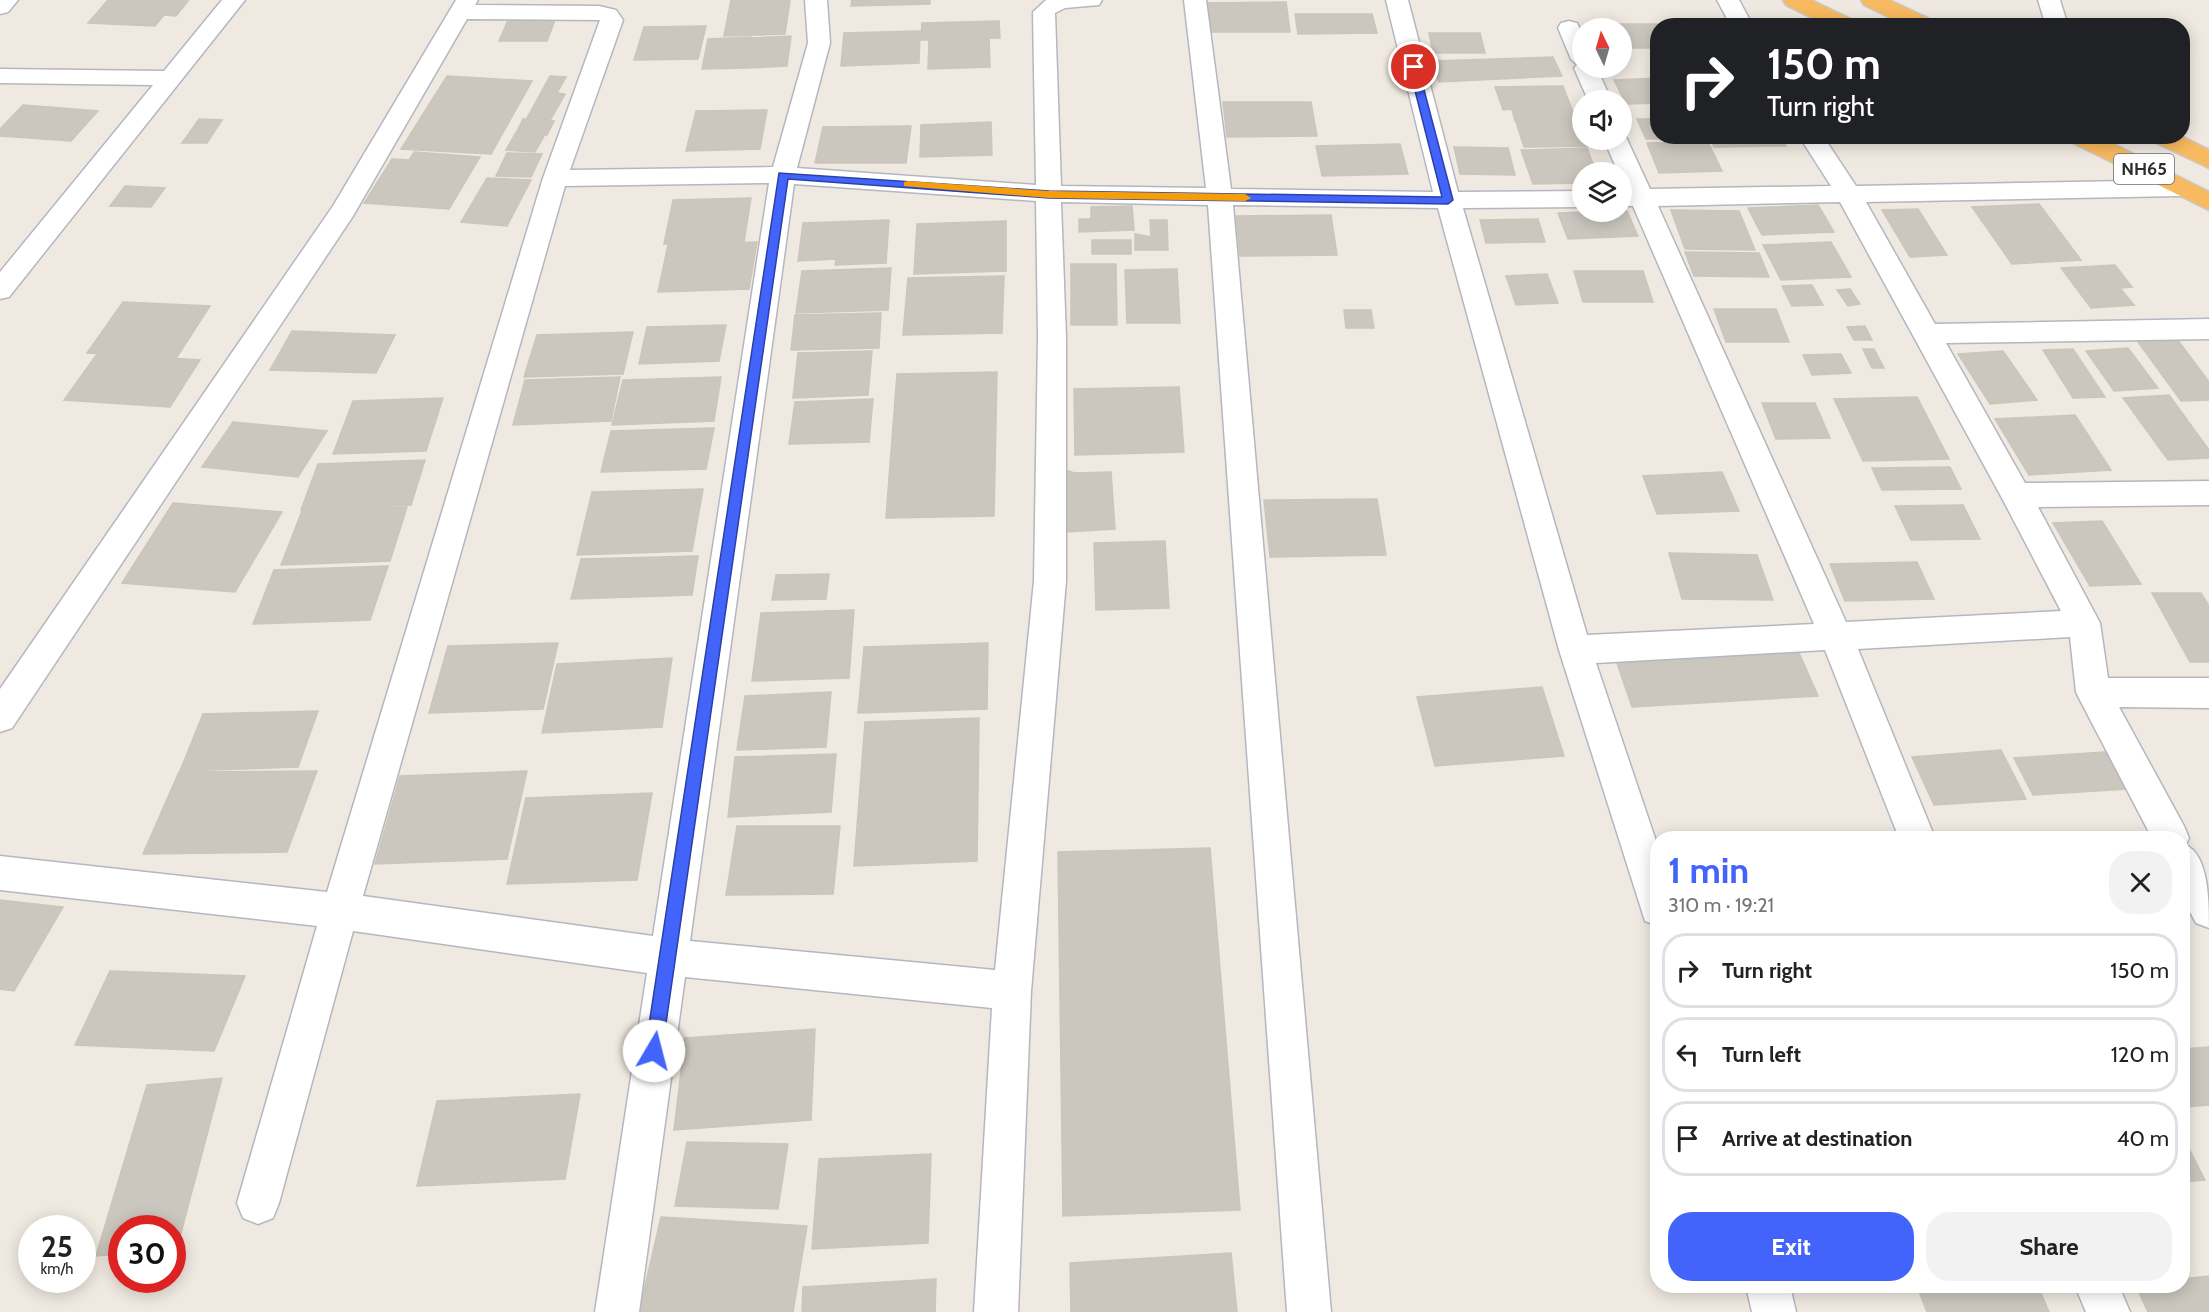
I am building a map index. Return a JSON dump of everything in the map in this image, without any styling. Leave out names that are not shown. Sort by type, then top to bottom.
[{"type":"highway","points":[[1794,0],[1831,18]]},
{"type":"highway","points":[[1872,0],[1909,18]]},
{"type":"highway","name":"NH65","points":[[2094,144],[2209,202]]},
{"type":"highway","name":"NH65","points":[[2178,144],[2209,159]]},
{"type":"street","points":[[0,7],[7,0]]},
{"type":"street","points":[[0,290],[234,0]]},
{"type":"street","points":[[617,1312],[667,957],[783,175],[819,43],[816,0]]},
{"type":"street","points":[[996,1312],[1012,991],[1050,581],[1052,337],[1044,12],[1047,7],[1054,4],[1091,0]]},
{"type":"street","points":[[1195,0],[1220,197],[1309,1312]]},
{"type":"street","points":[[1396,0],[1448,200],[1575,650],[1650,882]]},
{"type":"street","points":[[1728,0],[1738,18]]},
{"type":"street","points":[[2049,0],[2055,18]]},
{"type":"street","points":[[0,717],[344,210],[464,6],[608,15],[612,20],[555,178],[340,911],[258,1203]]},
{"type":"street","points":[[1569,28],[1572,35]]},
{"type":"street","points":[[0,76],[171,78]]},
{"type":"street","points":[[1816,144],[1848,193],[2016,495],[2084,624],[2093,692],[2167,831]]},
{"type":"street","points":[[555,178],[783,175],[1049,194],[1448,200],[1572,199]]},
{"type":"street","points":[[1632,198],[2180,188]]},
{"type":"street","points":[[1632,200],[1836,636],[1914,831]]},
{"type":"street","points":[[1926,334],[2209,329]]},
{"type":"street","points":[[2016,495],[2209,493]]},
{"type":"street","points":[[1575,650],[2084,624]]},
{"type":"street","points":[[2093,692],[2209,693]]},
{"type":"street","points":[[0,873],[340,911],[667,957],[1012,991]]},
{"type":"street","points":[[2190,875],[2209,910]]},
{"type":"street","points":[[1770,1293],[1774,1312]]},
{"type":"street","points":[[2100,1293],[2108,1312]]},
{"type":"building","points":[[108,0],[188,1],[176,16],[164,15],[155,26],[88,23]]},
{"type":"building","points":[[731,0],[790,0],[785,34],[724,36]]},
{"type":"building","points":[[852,0],[930,0],[930,4],[851,6]]},
{"type":"building","points":[[1286,2],[1290,32],[1207,32],[1204,3]]},
{"type":"building","points":[[1295,14],[1372,14],[1377,33],[1298,34]]},
{"type":"building","points":[[508,20],[555,20],[547,41],[499,41]]},
{"type":"building","points":[[999,21],[1000,38],[921,40],[922,23]]},
{"type":"building","points":[[1632,24],[1650,24],[1650,48],[1632,48]]},
{"type":"building","points":[[706,26],[698,59],[634,60],[644,27]]},
{"type":"building","points":[[920,31],[919,63],[841,66],[844,33]]},
{"type":"building","points":[[1429,33],[1480,33],[1485,53],[1433,53]]},
{"type":"building","points":[[791,36],[787,66],[747,68],[752,38]]},
{"type":"building","points":[[751,37],[746,68],[702,69],[708,39]]},
{"type":"building","points":[[989,39],[990,67],[928,69],[929,41]]},
{"type":"building","points":[[1553,57],[1562,76],[1439,82],[1432,61]]},
{"type":"building","points":[[447,76],[532,81],[491,154],[401,149]]},
{"type":"building","points":[[550,76],[566,77],[557,93],[565,94],[551,119],[527,118]]},
{"type":"building","points":[[1650,78],[1650,103],[1632,104],[1632,90],[1619,90],[1614,80]]},
{"type":"building","points":[[1563,86],[1572,110],[1572,120],[1515,121],[1512,109],[1503,110],[1495,87]]},
{"type":"building","points":[[1223,102],[1311,102],[1317,136],[1227,137]]},
{"type":"building","points":[[23,105],[98,111],[71,141],[0,136],[0,129]]},
{"type":"building","points":[[767,110],[760,149],[686,151],[696,111]]},
{"type":"building","points":[[199,119],[222,120],[207,143],[182,143]]},
{"type":"building","points":[[523,119],[554,121],[547,135],[516,133]]},
{"type":"building","points":[[1637,119],[1650,119],[1650,139],[1646,139]]},
{"type":"building","points":[[1572,121],[1572,146],[1524,147],[1516,122]]},
{"type":"building","points":[[991,122],[992,155],[920,157],[921,125]]},
{"type":"building","points":[[911,126],[906,163],[815,163],[823,127]]},
{"type":"building","points":[[515,134],[544,136],[535,152],[506,150]]},
{"type":"building","points":[[1647,143],[1709,144],[1722,171],[1659,173]]},
{"type":"building","points":[[1400,144],[1408,174],[1322,176],[1316,146]]},
{"type":"building","points":[[1713,144],[1785,144],[1786,146],[1714,147]]},
{"type":"building","points":[[1454,147],[1508,148],[1515,175],[1460,174]]},
{"type":"building","points":[[1521,150],[1588,150],[1592,162],[1572,162],[1572,183],[1533,184]]},
{"type":"building","points":[[414,152],[480,157],[449,209],[364,203],[392,159],[409,160]]},
{"type":"building","points":[[507,153],[542,154],[531,177],[496,176]]},
{"type":"building","points":[[487,178],[531,180],[507,226],[461,222]]},
{"type":"building","points":[[125,186],[165,188],[151,207],[110,206]]},
{"type":"building","points":[[751,198],[744,242],[664,244],[673,200]]},
{"type":"building","points":[[2039,204],[2081,260],[2012,264],[1972,207]]},
{"type":"building","points":[[1818,205],[1834,232],[1762,235],[1748,208]]},
{"type":"building","points":[[1132,206],[1134,230],[1079,232],[1079,219],[1091,219],[1091,207]]},
{"type":"building","points":[[1918,209],[1947,255],[1910,257],[1882,210]]},
{"type":"building","points":[[1671,210],[1739,211],[1755,250],[1685,249]]},
{"type":"building","points":[[1558,213],[1572,213],[1572,222],[1632,222],[1638,236],[1568,239]]},
{"type":"building","points":[[1331,215],[1337,255],[1240,256],[1236,216]]},
{"type":"building","points":[[1538,219],[1545,242],[1486,243],[1480,220]]},
{"type":"building","points":[[889,220],[886,263],[835,265],[836,259],[798,261],[803,223]]},
{"type":"building","points":[[1150,220],[1167,220],[1168,250],[1135,250],[1135,234],[1151,237]]},
{"type":"building","points":[[1006,221],[1006,271],[914,274],[917,224]]},
{"type":"building","points":[[1092,240],[1131,240],[1131,254],[1092,254]]},
{"type":"building","points":[[757,242],[749,289],[658,292],[668,245]]},
{"type":"building","points":[[1831,242],[1851,277],[1781,280],[1763,245]]},
{"type":"building","points":[[1685,252],[1759,253],[1769,277],[1694,276]]},
{"type":"building","points":[[1071,264],[1116,264],[1117,325],[1071,325]]},
{"type":"building","points":[[2115,265],[2132,287],[2120,288],[2134,305],[2091,308],[2061,268]]},
{"type":"building","points":[[891,268],[888,310],[796,313],[802,271]]},
{"type":"building","points":[[1177,269],[1180,323],[1127,323],[1125,270]]},
{"type":"building","points":[[1574,271],[1643,271],[1653,302],[1583,302]]},
{"type":"building","points":[[1547,274],[1558,303],[1516,305],[1506,276]]},
{"type":"building","points":[[1004,276],[1002,333],[903,335],[908,278]]},
{"type":"building","points":[[1812,285],[1823,305],[1792,306],[1782,286]]},
{"type":"building","points":[[1850,289],[1860,304],[1848,306],[1837,290]]},
{"type":"building","points":[[123,302],[210,306],[177,357],[87,353]]},
{"type":"building","points":[[1714,309],[1776,309],[1789,342],[1726,342]]},
{"type":"building","points":[[1344,310],[1371,310],[1374,328],[1346,328]]},
{"type":"building","points":[[881,313],[879,348],[791,350],[795,315]]},
{"type":"building","points":[[726,325],[719,361],[639,364],[647,327]]},
{"type":"building","points":[[1865,326],[1872,340],[1854,340],[1847,327]]},
{"type":"building","points":[[292,331],[395,335],[376,373],[270,370]]},
{"type":"building","points":[[633,332],[623,374],[524,377],[537,335]]},
{"type":"building","points":[[2177,339],[2209,382],[2209,400],[2181,401],[2138,342]]},
{"type":"building","points":[[2128,348],[2158,388],[2114,391],[2086,351]]},
{"type":"building","points":[[1863,349],[1874,349],[1884,368],[1872,368]]},
{"type":"building","points":[[2073,349],[2105,397],[2073,398],[2043,350]]},
{"type":"building","points":[[872,351],[868,395],[793,398],[798,353]]},
{"type":"building","points":[[2003,351],[2037,400],[1990,404],[1958,354]]},
{"type":"building","points":[[97,354],[200,360],[170,407],[64,400]]},
{"type":"building","points":[[1841,354],[1851,373],[1812,375],[1803,355]]},
{"type":"building","points":[[997,372],[994,516],[886,518],[897,374]]},
{"type":"building","points":[[620,377],[611,421],[513,425],[525,380]]},
{"type":"building","points":[[721,377],[714,421],[612,425],[623,380]]},
{"type":"building","points":[[1179,387],[1184,452],[1075,455],[1074,389]]},
{"type":"building","points":[[2169,395],[2209,450],[2209,458],[2168,460],[2123,398]]},
{"type":"building","points":[[1917,397],[1949,459],[1863,461],[1834,399]],"holes":[[[1899,412],[1913,441],[1892,441],[1878,413]]]},
{"type":"building","points":[[443,398],[426,451],[333,454],[353,401]]},
{"type":"building","points":[[873,399],[869,442],[789,444],[795,402]]},
{"type":"building","points":[[1762,403],[1815,403],[1830,438],[1776,439]]},
{"type":"building","points":[[1899,412],[1913,441],[1892,441],[1878,413]]},
{"type":"building","points":[[2075,415],[2111,470],[2029,475],[1995,419]]},
{"type":"building","points":[[233,422],[327,431],[298,477],[202,467]]},
{"type":"building","points":[[714,428],[706,469],[601,472],[611,431]]},
{"type":"building","points":[[425,460],[411,505],[301,510],[318,464]]},
{"type":"building","points":[[1950,467],[1961,489],[1882,490],[1872,468]]},
{"type":"building","points":[[1061,469],[1075,473],[1111,472],[1115,529],[1065,532]]},
{"type":"building","points":[[1722,472],[1739,511],[1657,514],[1643,476]]},
{"type":"building","points":[[703,489],[692,551],[577,555],[592,492]]},
{"type":"building","points":[[1377,499],[1386,555],[1270,557],[1264,500]]},
{"type":"building","points":[[173,503],[282,512],[235,592],[122,583]]},
{"type":"building","points":[[1963,505],[1980,539],[1911,540],[1895,506]]},
{"type":"building","points":[[407,507],[390,561],[281,565],[302,511]]},
{"type":"building","points":[[2102,521],[2141,584],[2090,586],[2053,523]]},
{"type":"building","points":[[1165,541],[1169,608],[1096,610],[1094,543]]},
{"type":"building","points":[[1669,553],[1757,555],[1773,600],[1682,599]]},
{"type":"building","points":[[698,556],[692,595],[571,599],[581,559]]},
{"type":"building","points":[[1917,562],[1934,599],[1845,601],[1830,564]]},
{"type":"building","points":[[388,566],[370,620],[253,624],[274,570]]},
{"type":"building","points":[[829,574],[826,599],[772,600],[776,575]]},
{"type":"building","points":[[2152,593],[2201,593],[2209,606],[2209,662],[2190,662]]},
{"type":"building","points":[[854,610],[849,678],[752,681],[761,613]]},
{"type":"building","points":[[558,643],[543,709],[429,713],[448,646]]},
{"type":"building","points":[[988,643],[987,709],[858,713],[864,647]]},
{"type":"building","points":[[1797,648],[1818,696],[1632,707],[1616,660]]},
{"type":"building","points":[[672,658],[662,727],[542,733],[557,664]]},
{"type":"building","points":[[1542,687],[1564,756],[1435,766],[1417,697]]},
{"type":"building","points":[[831,692],[826,747],[737,750],[745,696]]},
{"type":"building","points":[[318,711],[298,767],[180,771],[203,714]]},
{"type":"building","points":[[979,718],[977,861],[854,866],[865,722]]},
{"type":"building","points":[[2001,750],[2026,799],[1934,805],[1912,757]]},
{"type":"building","points":[[2105,752],[2127,789],[2033,795],[2014,758]]},
{"type":"building","points":[[836,754],[831,812],[728,817],[735,757]]},
{"type":"building","points":[[317,771],[287,852],[143,854],[179,772]]},
{"type":"building","points":[[527,771],[507,859],[375,864],[400,776]]},
{"type":"building","points":[[652,793],[637,880],[507,884],[526,798]]},
{"type":"building","points":[[737,826],[840,826],[833,894],[726,895]]},
{"type":"building","points":[[1210,848],[1240,1210],[1063,1216],[1058,852]]},
{"type":"building","points":[[0,900],[63,907],[14,991],[0,989]]},
{"type":"building","points":[[110,971],[245,976],[214,1051],[75,1045]]},
{"type":"building","points":[[815,1029],[811,1120],[674,1130],[685,1038]]},
{"type":"building","points":[[2209,1047],[2209,1105],[2190,1107],[2190,1048]]},
{"type":"building","points":[[222,1078],[186,1215],[108,1215],[147,1085]]},
{"type":"building","points":[[580,1094],[565,1179],[417,1186],[437,1101]]},
{"type":"building","points":[[687,1142],[788,1144],[778,1209],[675,1206]]},
{"type":"building","points":[[2190,1151],[2205,1180],[2190,1181]]},
{"type":"building","points":[[931,1154],[928,1243],[812,1249],[819,1159]]},
{"type":"building","points":[[108,1216],[108,1255],[96,1256]]},
{"type":"building","points":[[661,1217],[807,1226],[793,1312],[639,1312]]},
{"type":"building","points":[[1231,1253],[1237,1312],[1071,1312],[1070,1263]]},
{"type":"building","points":[[2209,1276],[2209,1312],[2148,1312],[2139,1293],[2190,1293],[2190,1278]]},
{"type":"building","points":[[936,1279],[935,1312],[802,1312],[803,1287]]},
{"type":"building","points":[[1920,1293],[2041,1293],[2049,1312],[1927,1312]]},
{"type":"slow traffic","points":[[908,184],[1049,194],[1245,198]]},
{"type":"route","points":[[654,1051],[783,175],[1049,194],[1448,200],[1414,67]]}]
